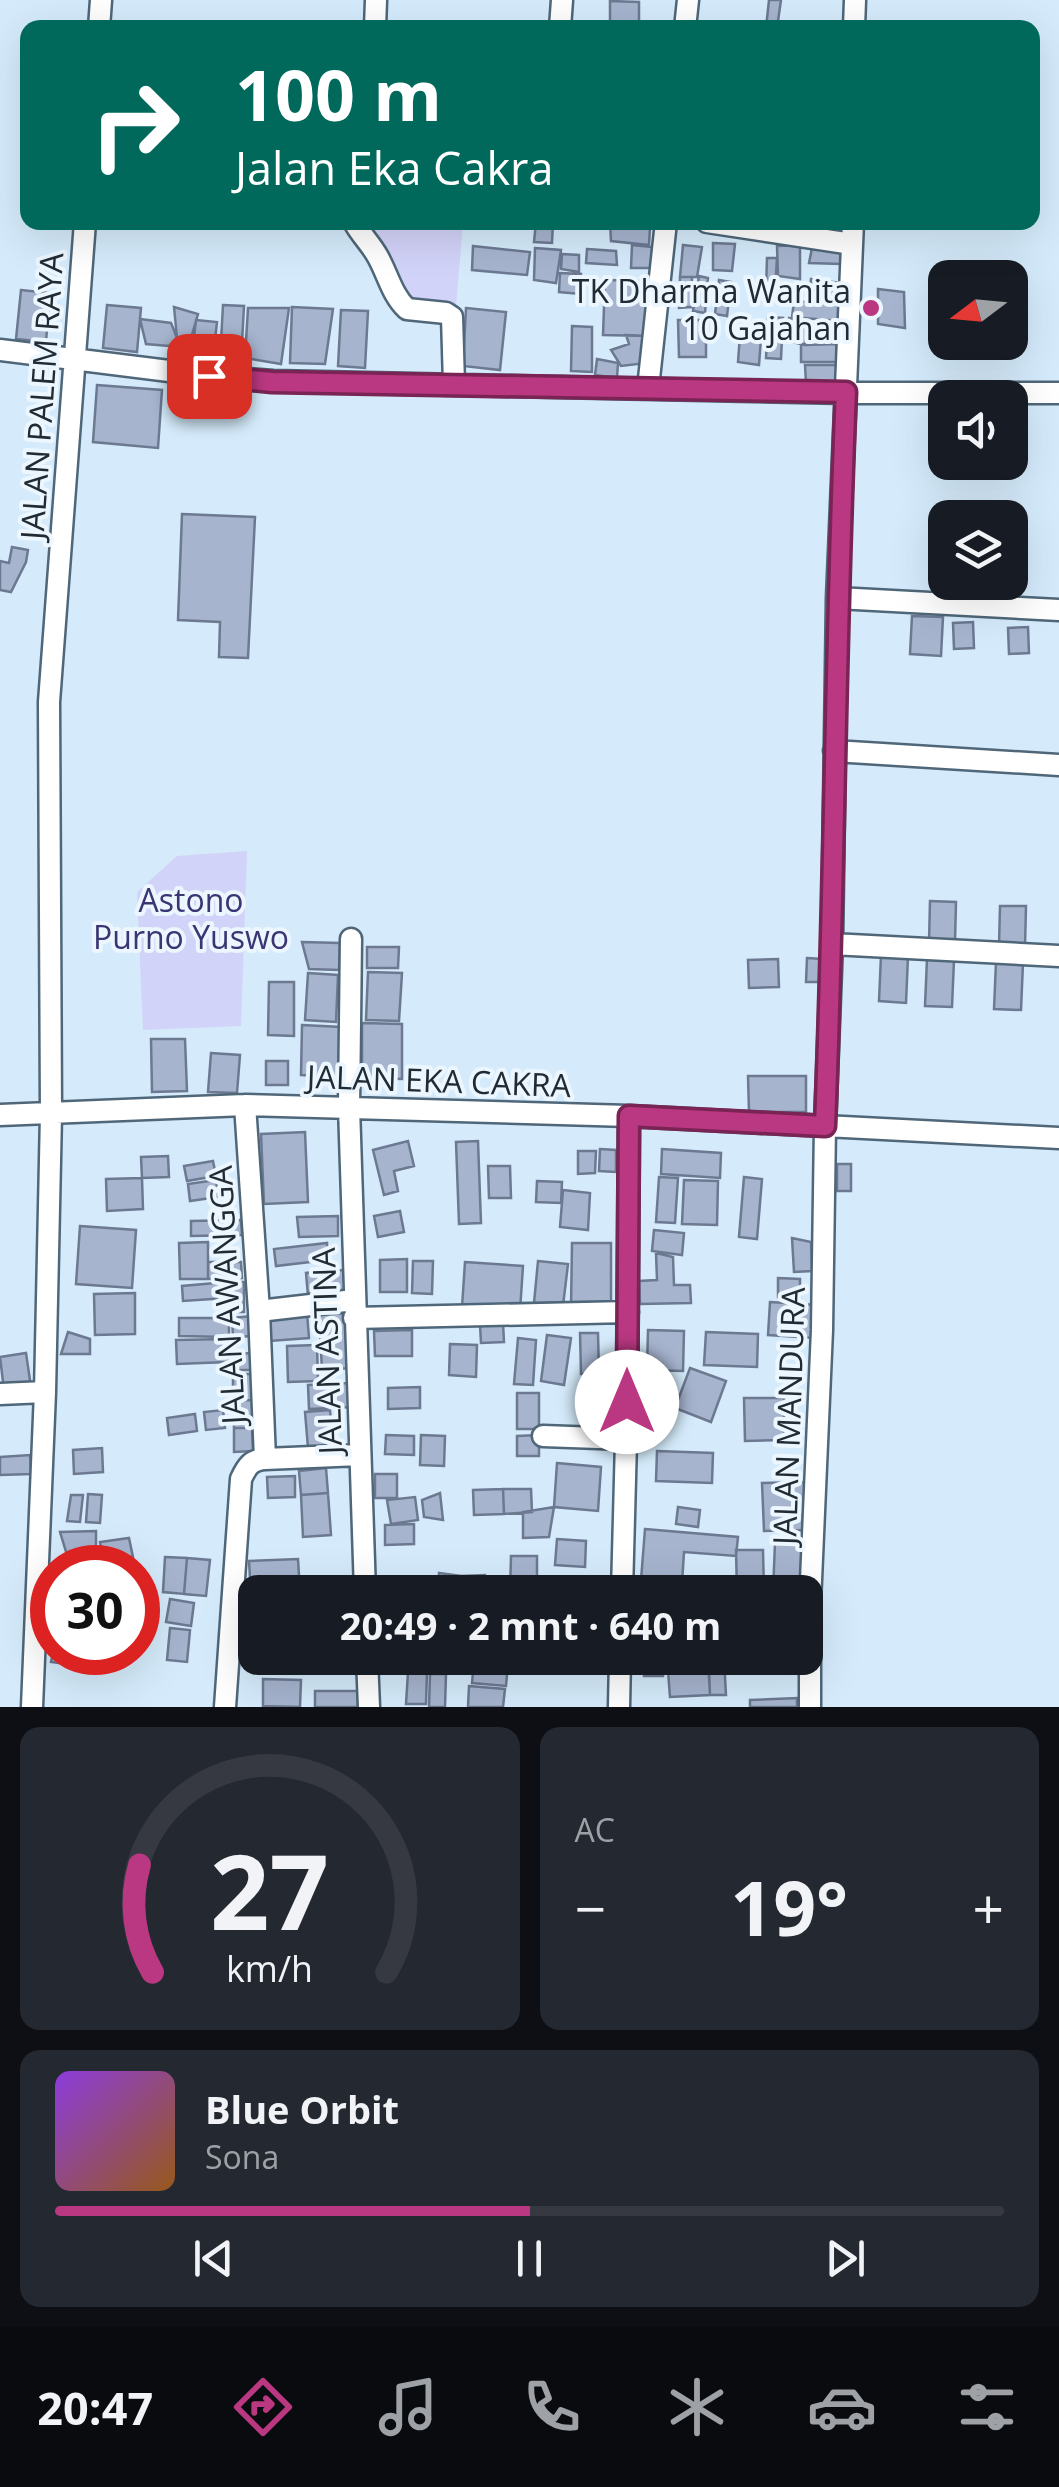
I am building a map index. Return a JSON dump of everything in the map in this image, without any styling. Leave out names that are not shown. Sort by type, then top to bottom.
[{"type":"street","name":"JALAN PALEM RAYA","points":[[32,1707],[52,1114],[49,702],[84,230]]},
{"type":"street","points":[[360,230],[403,306],[446,312],[452,317],[454,384]]},
{"type":"street","points":[[648,388],[665,230]]},
{"type":"street","points":[[812,230],[852,233]]},
{"type":"street","name":"JALAN MANDURA","points":[[809,1575],[822,1330],[838,598],[852,233]]},
{"type":"street","points":[[0,350],[272,382],[1059,394]]},
{"type":"street","points":[[838,598],[1059,610]]},
{"type":"street","points":[[834,751],[1059,765]]},
{"type":"street","name":"JALAN ASTINA","points":[[350,939],[349,1107],[364,1575]]},
{"type":"street","points":[[832,944],[1059,956]]},
{"type":"street","name":"JALAN EKA CAKRA","points":[[0,1115],[245,1104],[629,1116],[1059,1138]]},
{"type":"street","name":"JALAN AWANGGA","points":[[224,1707],[241,1479],[253,1460],[265,1458],[245,1104]]},
{"type":"street","points":[[622,1575],[629,1116]]},
{"type":"street","points":[[259,1311],[628,1312]]},
{"type":"street","points":[[0,1394],[45,1392]]},
{"type":"street","points":[[543,1436],[626,1439]]},
{"type":"street","points":[[265,1458],[360,1456]]},
{"type":"street","points":[[368,1675],[369,1707]]},
{"type":"street","points":[[619,1707],[620,1675]]},
{"type":"street","name":"JALAN MANDURA","points":[[809,1675],[810,1707]]},
{"type":"green space","points":[[365,230],[462,230],[456,307],[412,303]]},
{"type":"green space","name":"Astono Purno Yuswo","points":[[247,851],[241,1026],[143,1030],[137,892],[177,856]]},
{"type":"building","points":[[769,0],[781,0],[778,20],[767,20]]},
{"type":"building","points":[[610,1],[639,2],[639,20],[610,20]]},
{"type":"building","points":[[535,230],[553,230],[552,243],[534,242]]},
{"type":"building","points":[[610,230],[650,230],[649,245],[611,241]]},
{"type":"building","points":[[713,243],[735,244],[732,271],[713,270]]},
{"type":"building","points":[[632,245],[652,247],[652,268],[631,268]]},
{"type":"building","points":[[683,245],[702,247],[697,277],[680,277]]},
{"type":"building","points":[[800,245],[800,279],[778,276],[777,246]]},
{"type":"building","points":[[473,246],[530,252],[527,275],[472,270]]},
{"type":"building","points":[[535,248],[561,250],[556,283],[534,280]]},
{"type":"building","points":[[812,248],[840,248],[841,264],[809,263]]},
{"type":"building","points":[[587,249],[616,251],[617,265],[586,263]]},
{"type":"building","points":[[562,254],[579,255],[579,272],[561,269]]},
{"type":"building","points":[[767,258],[777,258],[775,290],[766,289]]},
{"type":"building","points":[[560,273],[581,274],[580,294],[559,292]]},
{"type":"building","points":[[699,276],[708,278],[705,313],[693,311]]},
{"type":"building","points":[[680,277],[692,277],[691,307],[679,308]]},
{"type":"building","points":[[811,279],[841,283],[839,302],[809,298]]},
{"type":"building","points":[[605,280],[650,281],[648,336],[603,335]]},
{"type":"building","points":[[719,280],[731,282],[727,316],[715,314]]},
{"type":"building","points":[[878,289],[904,292],[905,328],[878,324]]},
{"type":"building","points":[[21,290],[50,293],[46,342],[16,339]]},
{"type":"building","points":[[794,301],[840,305],[839,321],[792,317]]},
{"type":"building","points":[[107,305],[141,308],[137,352],[103,348]]},
{"type":"building","points":[[223,305],[244,306],[241,361],[220,360]]},
{"type":"building","points":[[174,307],[198,314],[189,345],[177,338]]},
{"type":"building","points":[[292,307],[333,309],[325,364],[290,363]]},
{"type":"building","points":[[248,308],[289,308],[281,364],[245,358]]},
{"type":"building","points":[[466,308],[506,312],[500,370],[463,366]]},
{"type":"building","points":[[341,310],[368,311],[365,368],[338,366]]},
{"type":"building","points":[[768,317],[783,318],[781,359],[766,358]]},
{"type":"building","points":[[789,318],[810,323],[805,345],[784,340]]},
{"type":"building","points":[[140,319],[171,323],[177,338],[169,346],[146,344]]},
{"type":"building","points":[[196,320],[217,322],[213,357],[192,354]]},
{"type":"building","points":[[678,320],[706,320],[706,357],[679,357]]},
{"type":"building","points":[[572,326],[592,327],[592,372],[571,371]]},
{"type":"building","points":[[626,335],[648,336],[647,363],[621,366],[611,350],[629,344]]},
{"type":"building","points":[[740,335],[761,338],[759,365],[738,362]]},
{"type":"building","points":[[801,343],[837,344],[837,362],[801,362]]},
{"type":"building","points":[[597,359],[618,363],[617,378],[595,375]]},
{"type":"building","points":[[805,365],[839,365],[838,382],[806,383]]},
{"type":"building","points":[[97,385],[162,390],[158,448],[93,442]]},
{"type":"building","points":[[182,514],[255,517],[248,658],[219,657],[220,622],[178,620]]},
{"type":"building","points":[[12,547],[28,550],[11,592],[0,590],[0,561],[9,563]]},
{"type":"building","points":[[912,616],[943,617],[941,656],[910,654]]},
{"type":"building","points":[[973,622],[974,648],[954,649],[953,623]]},
{"type":"building","points":[[1028,627],[1029,653],[1009,654],[1008,628]]},
{"type":"building","points":[[930,901],[956,902],[955,942],[929,942]]},
{"type":"building","points":[[1000,906],[1026,906],[1025,947],[999,946]]},
{"type":"building","points":[[302,942],[340,943],[339,970],[309,969]]},
{"type":"building","points":[[367,947],[399,947],[398,968],[367,968]]},
{"type":"building","points":[[881,955],[908,956],[906,1003],[879,1001]]},
{"type":"building","points":[[807,958],[822,959],[821,982],[806,982]]},
{"type":"building","points":[[778,959],[779,987],[749,988],[748,960]]},
{"type":"building","points":[[927,959],[954,960],[952,1007],[925,1006]]},
{"type":"building","points":[[996,962],[1023,963],[1021,1010],[994,1009]]},
{"type":"building","points":[[368,972],[402,973],[399,1021],[366,1020]]},
{"type":"building","points":[[308,973],[338,975],[336,1022],[305,1020]]},
{"type":"building","points":[[269,982],[294,982],[294,1036],[268,1035]]},
{"type":"building","points":[[362,1023],[402,1024],[402,1079],[362,1078]]},
{"type":"building","points":[[302,1025],[341,1027],[342,1077],[301,1075]]},
{"type":"building","points":[[151,1039],[185,1039],[187,1091],[152,1092]]},
{"type":"building","points":[[211,1053],[240,1055],[237,1093],[208,1092]]},
{"type":"building","points":[[266,1061],[288,1061],[288,1085],[266,1085]]},
{"type":"building","points":[[748,1076],[806,1076],[806,1112],[749,1112]]},
{"type":"building","points":[[305,1132],[308,1202],[264,1204],[261,1134]]},
{"type":"building","points":[[408,1141],[414,1166],[394,1171],[398,1191],[384,1195],[373,1150]]},
{"type":"building","points":[[478,1141],[481,1223],[459,1224],[456,1142]]},
{"type":"building","points":[[600,1149],[616,1150],[616,1172],[599,1171]]},
{"type":"building","points":[[662,1149],[721,1153],[720,1178],[661,1174]]},
{"type":"building","points":[[578,1151],[596,1151],[595,1173],[578,1174]]},
{"type":"building","points":[[168,1156],[169,1177],[142,1178],[141,1157]]},
{"type":"building","points":[[213,1161],[216,1176],[187,1181],[184,1166]]},
{"type":"building","points":[[837,1164],[851,1164],[851,1191],[837,1191]]},
{"type":"building","points":[[488,1166],[510,1166],[511,1198],[489,1198]]},
{"type":"building","points":[[659,1177],[678,1178],[675,1223],[656,1222]]},
{"type":"building","points":[[744,1177],[762,1179],[757,1239],[739,1237]]},
{"type":"building","points":[[142,1178],[143,1209],[107,1211],[106,1179]]},
{"type":"building","points":[[216,1180],[218,1197],[190,1201],[188,1184]]},
{"type":"building","points":[[684,1180],[718,1181],[717,1225],[682,1224]]},
{"type":"building","points":[[537,1181],[562,1182],[561,1203],[536,1202]]},
{"type":"building","points":[[563,1190],[590,1193],[588,1230],[560,1227]]},
{"type":"building","points":[[400,1211],[404,1232],[378,1237],[374,1216]]},
{"type":"building","points":[[338,1216],[338,1236],[299,1237],[297,1217]]},
{"type":"building","points":[[241,1220],[242,1235],[191,1236],[191,1221]]},
{"type":"building","points":[[80,1226],[136,1230],[132,1288],[76,1284]]},
{"type":"building","points":[[654,1230],[684,1233],[682,1255],[652,1251]]},
{"type":"building","points":[[792,1238],[811,1242],[812,1271],[794,1272]]},
{"type":"building","points":[[208,1242],[208,1279],[180,1279],[179,1243]]},
{"type":"building","points":[[327,1243],[328,1260],[276,1266],[274,1249]]},
{"type":"building","points":[[572,1243],[611,1243],[611,1308],[571,1308]]},
{"type":"building","points":[[656,1253],[673,1257],[674,1285],[690,1285],[691,1303],[640,1304],[639,1281],[657,1280]]},
{"type":"building","points":[[407,1259],[407,1292],[380,1292],[380,1260]]},
{"type":"building","points":[[413,1261],[433,1261],[432,1294],[412,1293]]},
{"type":"building","points":[[538,1261],[568,1264],[563,1306],[534,1303]]},
{"type":"building","points":[[208,1262],[241,1262],[242,1278],[208,1279]]},
{"type":"building","points":[[465,1262],[523,1266],[520,1311],[462,1307]]},
{"type":"building","points":[[343,1270],[345,1293],[308,1296],[306,1273]]},
{"type":"building","points":[[778,1278],[800,1279],[800,1298],[778,1297]]},
{"type":"building","points":[[226,1282],[227,1298],[183,1301],[182,1286]]},
{"type":"building","points":[[229,1282],[244,1282],[244,1312],[230,1312]]},
{"type":"building","points":[[135,1293],[135,1334],[95,1335],[94,1294]]},
{"type":"building","points":[[770,1302],[816,1305],[814,1338],[768,1335]]},
{"type":"building","points":[[307,1313],[309,1338],[270,1341],[268,1315]]},
{"type":"building","points":[[347,1313],[351,1368],[322,1370],[319,1315]]},
{"type":"building","points":[[252,1316],[254,1336],[233,1337],[232,1318]]},
{"type":"building","points":[[179,1318],[229,1318],[229,1337],[179,1336]]},
{"type":"building","points":[[503,1323],[504,1342],[481,1343],[480,1325]]},
{"type":"building","points":[[412,1330],[412,1356],[375,1356],[374,1331]]},
{"type":"building","points":[[648,1330],[684,1331],[683,1371],[647,1370]]},
{"type":"building","points":[[68,1332],[90,1339],[90,1354],[61,1354]]},
{"type":"building","points":[[706,1332],[758,1334],[757,1367],[704,1365]]},
{"type":"building","points":[[580,1333],[598,1333],[599,1373],[581,1374]]},
{"type":"building","points":[[547,1335],[571,1338],[564,1385],[541,1381]]},
{"type":"building","points":[[518,1338],[536,1340],[533,1385],[514,1384]]},
{"type":"building","points":[[227,1339],[228,1362],[177,1364],[176,1340]]},
{"type":"building","points":[[450,1344],[477,1345],[476,1377],[449,1375]]},
{"type":"building","points":[[317,1345],[318,1381],[288,1382],[287,1346]]},
{"type":"building","points":[[26,1353],[31,1387],[4,1390],[0,1357]]},
{"type":"building","points":[[252,1353],[252,1370],[234,1370],[234,1354]]},
{"type":"building","points":[[690,1368],[726,1381],[711,1422],[675,1408]]},
{"type":"building","points":[[233,1374],[252,1374],[253,1400],[233,1401]]},
{"type":"building","points":[[352,1383],[354,1407],[309,1409],[308,1385]]},
{"type":"building","points":[[420,1387],[420,1408],[388,1409],[388,1388]]},
{"type":"building","points":[[517,1393],[539,1393],[539,1429],[517,1429]]},
{"type":"building","points":[[744,1398],[784,1398],[784,1440],[745,1441]]},
{"type":"building","points":[[253,1400],[252,1428],[234,1428],[233,1401]]},
{"type":"building","points":[[223,1410],[225,1428],[206,1430],[204,1412]]},
{"type":"building","points":[[330,1410],[333,1446],[308,1448],[305,1412]]},
{"type":"building","points":[[195,1414],[197,1431],[169,1435],[167,1418]]},
{"type":"building","points":[[234,1428],[252,1428],[253,1451],[234,1452]]},
{"type":"building","points":[[386,1435],[414,1436],[414,1455],[385,1454]]},
{"type":"building","points":[[421,1435],[445,1436],[444,1466],[420,1465]]},
{"type":"building","points":[[539,1435],[539,1456],[517,1456],[517,1436]]},
{"type":"building","points":[[102,1448],[103,1472],[74,1474],[73,1450]]},
{"type":"building","points":[[657,1451],[713,1453],[712,1483],[656,1481]]},
{"type":"building","points":[[30,1455],[31,1474],[0,1475],[0,1457]]},
{"type":"building","points":[[557,1463],[601,1467],[598,1511],[554,1507]]},
{"type":"building","points":[[326,1468],[328,1493],[301,1495],[299,1471]]},
{"type":"building","points":[[375,1474],[397,1474],[397,1498],[375,1498]]},
{"type":"building","points":[[295,1476],[295,1497],[268,1498],[267,1477]]},
{"type":"building","points":[[804,1482],[806,1530],[764,1531],[762,1483]]},
{"type":"building","points":[[503,1489],[531,1489],[532,1512],[504,1514]]},
{"type":"building","points":[[503,1489],[504,1514],[474,1515],[473,1490]]},
{"type":"building","points":[[328,1493],[331,1535],[303,1537],[301,1495]]},
{"type":"building","points":[[440,1493],[443,1520],[424,1517],[422,1500]]},
{"type":"building","points":[[88,1494],[102,1495],[100,1523],[86,1522]]},
{"type":"building","points":[[71,1495],[83,1495],[80,1522],[67,1521]]},
{"type":"building","points":[[415,1497],[418,1520],[391,1524],[387,1500]]},
{"type":"building","points":[[554,1507],[549,1537],[523,1538],[523,1512]]},
{"type":"building","points":[[678,1507],[700,1510],[698,1527],[676,1524]]},
{"type":"building","points":[[414,1524],[414,1544],[385,1545],[385,1525]]},
{"type":"building","points":[[645,1529],[738,1537],[736,1556],[684,1552],[683,1575],[641,1575]]},
{"type":"building","points":[[96,1531],[96,1545],[64,1545],[60,1532]]},
{"type":"building","points":[[129,1538],[130,1545],[100,1545],[100,1542]]},
{"type":"building","points":[[557,1539],[586,1541],[585,1567],[555,1565]]},
{"type":"building","points":[[775,1543],[807,1545],[806,1575],[774,1575]]},
{"type":"building","points":[[736,1550],[763,1550],[764,1575],[737,1575]]},
{"type":"building","points":[[511,1556],[537,1556],[537,1575],[510,1575]]},
{"type":"building","points":[[165,1557],[187,1558],[184,1594],[163,1592]]},
{"type":"building","points":[[187,1558],[210,1560],[206,1596],[184,1594]]},
{"type":"building","points":[[298,1559],[299,1575],[250,1575],[249,1561]]},
{"type":"building","points":[[170,1599],[194,1603],[191,1626],[166,1622]]},
{"type":"building","points":[[170,1628],[190,1630],[187,1662],[167,1660]]},
{"type":"building","points":[[408,1675],[427,1675],[426,1704],[406,1704]]},
{"type":"building","points":[[430,1675],[446,1675],[445,1707],[429,1707]]},
{"type":"building","points":[[473,1675],[507,1675],[506,1686],[472,1683]]},
{"type":"building","points":[[668,1675],[709,1675],[710,1695],[670,1697]]},
{"type":"building","points":[[709,1675],[725,1675],[726,1695],[710,1695]]},
{"type":"building","points":[[263,1679],[301,1680],[300,1707],[263,1706]]},
{"type":"building","points":[[469,1686],[505,1689],[503,1707],[468,1707]]},
{"type":"building","points":[[315,1691],[358,1691],[358,1707],[315,1707]]},
{"type":"building","points":[[797,1698],[797,1707],[750,1707],[750,1700]]},
{"type":"place","name":"TK Dharma Wanita 10 Gajahan","points":[[871,308]]},
{"type":"route","points":[[209,376],[272,382],[846,392],[825,1126],[629,1116],[627,1402]]}]
